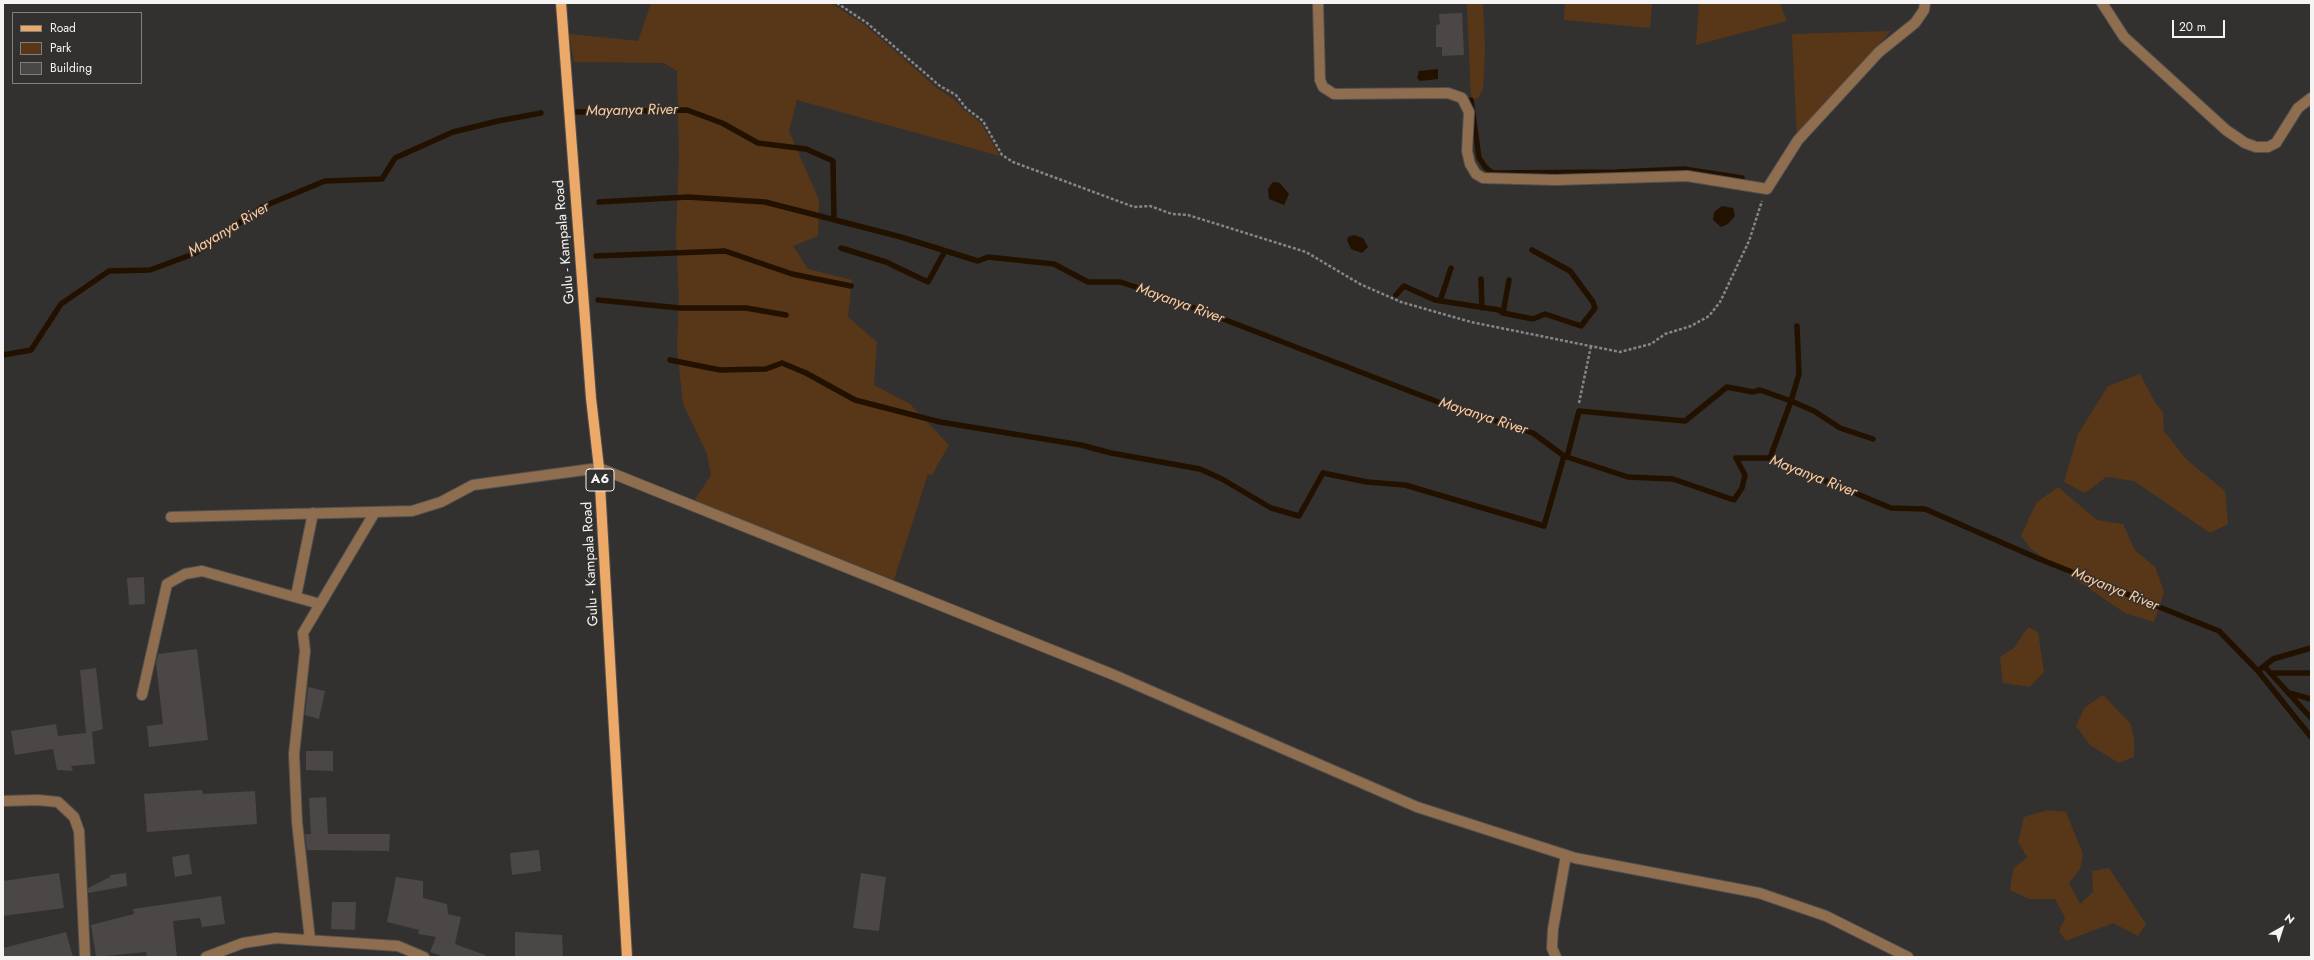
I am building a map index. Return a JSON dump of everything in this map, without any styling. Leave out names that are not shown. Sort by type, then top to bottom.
[{"type":"main road","name":"Gulu - Kampala Road","points":[[561,3],[591,390],[599,468],[627,957]]},
{"type":"street","points":[[1318,3],[1320,80],[1323,87],[1334,94],[1448,93],[1462,98],[1469,112],[1467,150],[1470,164],[1476,174],[1483,178],[1555,180],[1688,176],[1767,188],[1798,140],[1878,52],[1915,23],[1924,10],[1926,3]]},
{"type":"street","points":[[2102,3],[2124,37],[2226,130],[2245,143],[2256,147],[2268,147],[2276,143],[2298,108],[2311,98]]},
{"type":"street","points":[[171,517],[412,511],[440,502],[473,485],[599,468],[1114,675],[1417,807],[1566,855],[1759,893],[1826,916],[1908,957]]},
{"type":"street","points":[[310,940],[297,822],[294,754],[305,651],[303,633],[375,512]]},
{"type":"street","points":[[296,596],[313,514]]},
{"type":"street","points":[[142,695],[167,584],[185,574],[202,571],[296,596],[320,604]]},
{"type":"street","points":[[3,801],[38,800],[58,802],[74,817],[79,831],[86,957]]},
{"type":"street","points":[[1556,957],[1552,948],[1553,929],[1566,855]]},
{"type":"street","points":[[206,957],[243,944],[276,938],[398,946],[424,957]]},
{"type":"path","points":[[837,3],[867,23],[940,86],[956,95],[966,108],[983,121],[1002,155],[1013,162],[1134,207],[1150,206],[1172,214],[1188,215],[1306,252],[1360,284],[1401,302],[1471,322],[1620,352],[1652,344],[1666,334],[1691,326],[1709,316],[1720,302],[1749,241],[1767,188]]},
{"type":"path","points":[[1579,403],[1591,346]]},
{"type":"green space","points":[[651,3],[831,3],[865,25],[938,89],[954,99],[963,109],[981,123],[1000,156],[797,100],[789,131],[819,200],[818,236],[793,246],[808,269],[852,280],[848,317],[877,342],[874,385],[910,404],[949,445],[932,475],[928,474],[894,580],[694,501],[711,475],[707,454],[683,404],[677,348],[679,296],[676,238],[679,157],[677,71],[664,63],[574,62],[569,34],[638,41]]},
{"type":"green space","points":[[1467,3],[1483,3],[1485,51],[1483,89],[1478,98],[1471,100]]},
{"type":"green space","points":[[1565,3],[1652,3],[1650,28],[1564,20]]},
{"type":"green space","points":[[1699,3],[1780,3],[1787,21],[1696,45]]},
{"type":"green space","points":[[1891,31],[1869,56],[1797,140],[1792,34]]},
{"type":"green space","points":[[2140,374],[2155,402],[2163,413],[2164,431],[2186,459],[2225,491],[2228,524],[2210,533],[2134,481],[2106,477],[2085,493],[2064,482],[2078,434],[2108,386]]},
{"type":"green space","points":[[2058,487],[2097,520],[2123,524],[2135,550],[2155,567],[2164,592],[2154,622],[2125,613],[2031,549],[2021,536],[2036,503]]},
{"type":"green space","points":[[2028,627],[2038,632],[2044,672],[2030,687],[2003,683],[2000,657],[2014,648]]},
{"type":"green space","points":[[2103,695],[2130,723],[2134,738],[2134,757],[2119,763],[2090,745],[2076,726],[2084,708]]},
{"type":"green space","points":[[2048,810],[2066,812],[2083,854],[2080,869],[2069,883],[2080,904],[2093,892],[2092,871],[2109,868],[2146,924],[2138,936],[2113,923],[2066,941],[2059,931],[2065,918],[2055,899],[2029,899],[2010,890],[2013,869],[2027,857],[2018,842],[2024,817]]},
{"type":"shaded area","points":[[1438,69],[1438,79],[1420,81],[1417,78],[1419,71]]},
{"type":"shaded area","points":[[1273,182],[1280,183],[1289,194],[1284,205],[1269,199],[1268,189]]},
{"type":"shaded area","points":[[1722,206],[1733,208],[1735,216],[1728,224],[1721,227],[1713,220],[1714,212]]},
{"type":"shaded area","points":[[1354,235],[1363,238],[1368,247],[1362,253],[1351,249],[1347,240],[1348,237]]},
{"type":"building","points":[[1462,13],[1464,55],[1442,56],[1442,47],[1436,47],[1436,25],[1440,24],[1439,14]]},
{"type":"building","points":[[144,577],[145,604],[129,605],[127,578]]},
{"type":"building","points":[[197,649],[208,740],[149,747],[147,726],[163,724],[156,663],[158,654]]},
{"type":"building","points":[[96,668],[103,729],[92,732],[95,764],[71,766],[73,771],[57,770],[53,749],[15,755],[11,731],[56,724],[58,736],[86,733],[80,670]]},
{"type":"building","points":[[308,687],[325,691],[319,719],[305,715]]},
{"type":"building","points":[[306,751],[333,751],[333,771],[306,770]]},
{"type":"building","points":[[202,790],[203,794],[255,791],[257,824],[147,832],[144,794]]},
{"type":"building","points":[[326,797],[328,834],[390,834],[389,851],[307,850],[305,834],[311,834],[309,798]]},
{"type":"building","points":[[539,850],[541,871],[512,875],[510,853]]},
{"type":"building","points":[[189,854],[192,874],[175,877],[172,857]]},
{"type":"building","points":[[59,873],[64,908],[3,916],[3,881]]},
{"type":"building","points":[[126,873],[127,886],[88,893],[88,888],[110,877],[110,875]]},
{"type":"building","points":[[861,873],[886,877],[879,931],[853,928]]},
{"type":"building","points":[[396,877],[423,881],[423,898],[447,904],[448,914],[461,917],[455,944],[485,955],[485,957],[445,957],[430,952],[436,937],[418,934],[419,930],[387,922]]},
{"type":"building","points":[[221,896],[225,924],[202,927],[200,918],[173,921],[177,957],[147,957],[146,952],[96,957],[91,925],[134,914],[133,909]]},
{"type":"building","points":[[332,902],[356,902],[355,930],[331,929]]},
{"type":"building","points":[[66,932],[73,957],[3,957],[3,948]]},
{"type":"building","points":[[515,932],[562,935],[563,957],[515,957]]},
{"type":"waterway","points":[[1471,100],[1479,158],[1486,168],[1493,173],[1617,172],[1684,169],[1742,178]]},
{"type":"waterway","name":"Mayanya River","points":[[577,112],[687,110],[722,123],[758,143],[806,149],[833,161],[834,220]]},
{"type":"waterway","name":"Mayanya River","points":[[3,355],[31,350],[61,304],[109,271],[150,270],[196,253],[262,207],[325,181],[382,179],[395,158],[453,132],[498,121],[541,113]]},
{"type":"waterway","name":"Mayanya River","points":[[599,202],[688,197],[765,202],[901,237],[978,261],[988,257],[1054,264],[1088,282],[1120,282],[1161,295],[1438,402],[1533,433],[1564,456],[1628,477],[1673,479],[1734,500],[1742,488],[1745,475],[1736,458],[1770,458],[1891,508],[1925,509],[2037,558],[2219,631],[2258,671],[2311,737]]},
{"type":"waterway","points":[[841,248],[886,262],[928,282],[945,251]]},
{"type":"waterway","points":[[1396,295],[1404,286],[1435,300],[1499,310],[1503,313],[1533,319],[1545,314],[1581,326],[1595,308],[1593,302],[1570,271],[1532,250]]},
{"type":"waterway","points":[[596,256],[725,251],[792,274],[851,286]]},
{"type":"waterway","points":[[1440,301],[1451,268]]},
{"type":"waterway","points":[[1481,279],[1482,308]]},
{"type":"waterway","points":[[1503,313],[1509,280]]},
{"type":"waterway","points":[[598,300],[680,308],[746,308],[786,315]]},
{"type":"waterway","points":[[1770,458],[1791,401],[1799,374],[1797,326]]},
{"type":"waterway","points":[[670,360],[720,370],[766,369],[782,363],[806,373],[855,400],[940,422],[1081,445],[1111,453],[1200,469],[1222,479],[1271,508],[1299,516],[1323,473],[1367,482],[1405,485],[1544,526],[1564,456]]},
{"type":"waterway","points":[[1567,457],[1579,411],[1685,421],[1727,387],[1753,392],[1760,390],[1791,401],[1814,411],[1840,428],[1873,439]]},
{"type":"waterway","points":[[2258,671],[2273,659],[2311,648]]},
{"type":"waterway","points":[[2264,666],[2311,718]]},
{"type":"waterway","points":[[2271,673],[2311,673]]},
{"type":"waterway","points":[[2289,693],[2311,699]]}]
